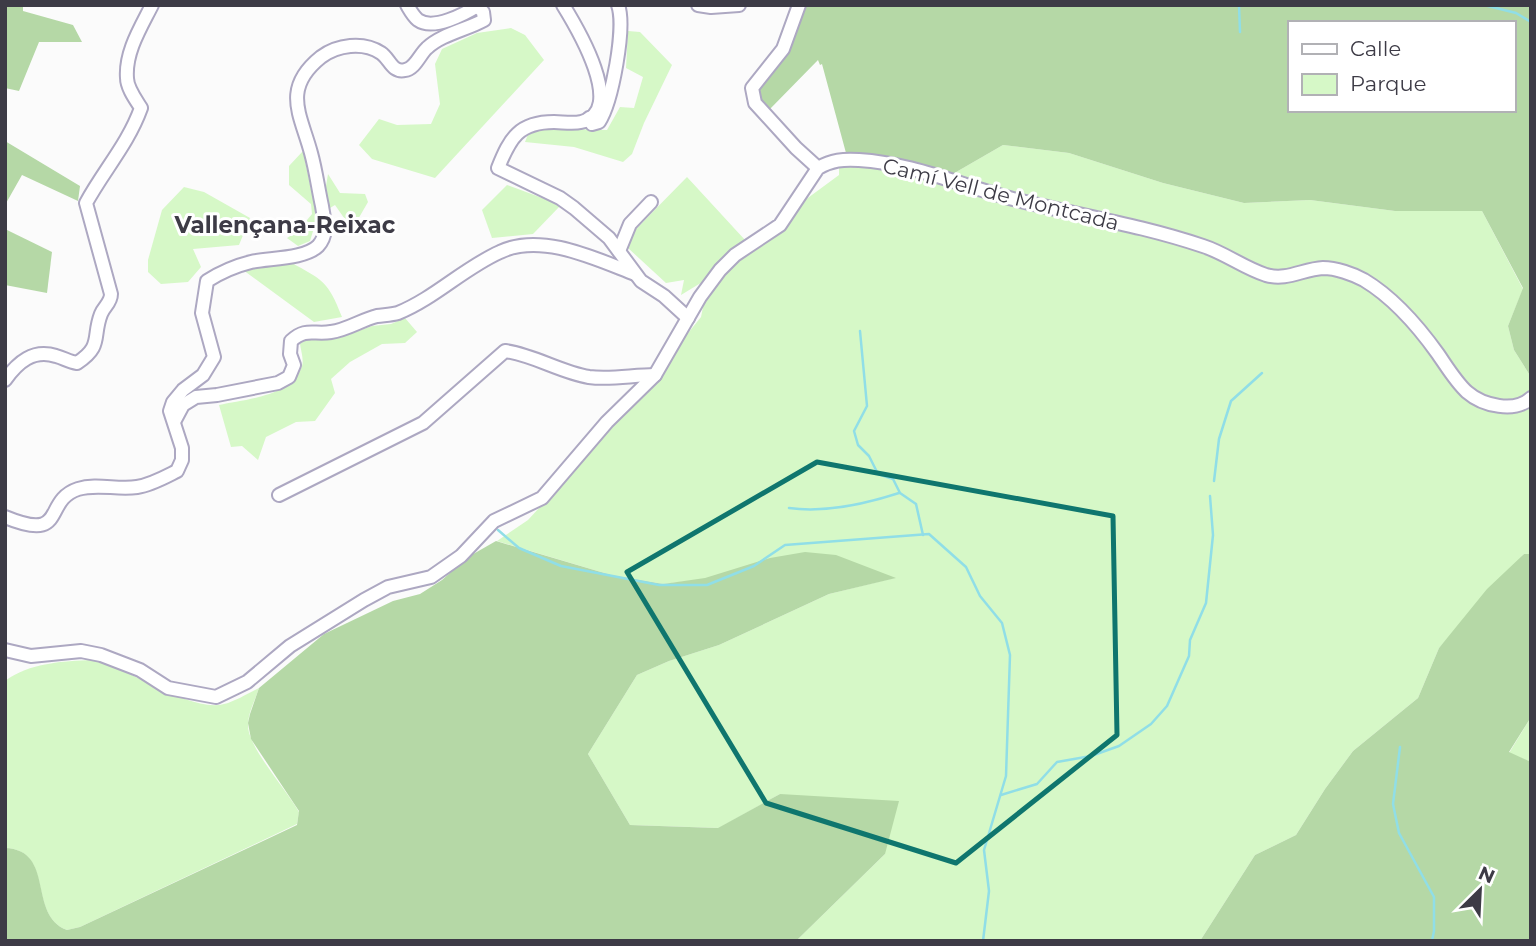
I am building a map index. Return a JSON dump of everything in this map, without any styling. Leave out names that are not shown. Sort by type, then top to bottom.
[{"type":"street","points":[[5,380],[20,362],[33,355],[43,353],[77,363],[93,349],[101,312],[111,300],[111,294],[86,203],[97,182],[121,150],[141,108],[127,81],[127,67],[132,44],[152,5]]},
{"type":"street","points":[[5,517],[41,526],[50,522],[62,499],[72,492],[94,487],[138,487],[177,471],[182,460],[182,448],[170,411],[173,402],[203,374],[214,357],[202,313],[207,281],[241,265],[309,253],[319,245],[325,233],[317,175],[296,99],[308,70],[336,48],[351,46],[380,52],[393,68],[404,71],[412,68],[433,43],[484,20],[483,12],[478,6],[436,23],[426,23],[418,20],[407,5]]},
{"type":"street","points":[[563,5],[585,44],[600,82],[600,100],[594,114],[582,122],[538,122],[523,128],[512,139],[498,168],[560,198],[609,238],[635,274],[688,318]]},
{"type":"street","points":[[589,118],[593,124],[599,122],[609,100],[622,18],[618,5]]},
{"type":"street","points":[[698,5],[739,5]]},
{"type":"street","points":[[5,650],[31,656],[81,651],[102,655],[140,670],[168,688],[216,697],[247,682],[289,646],[334,617],[388,587],[431,577],[461,556],[494,521],[542,498],[607,422],[655,375],[700,297],[728,262],[780,225],[818,168],[774,124],[752,97],[752,88],[783,49],[800,5]]},
{"type":"street","name":"Camí Vell de Montcada","points":[[818,168],[841,159],[902,166],[1012,199],[1206,247],[1266,275],[1294,276],[1323,268],[1342,271],[1362,279],[1395,304],[1469,394],[1506,407],[1517,406],[1531,398]]},
{"type":"street","points":[[619,251],[630,224],[651,202]]},
{"type":"street","points":[[175,420],[183,405],[196,397],[278,383],[289,376],[294,365],[290,354],[291,341],[299,334],[330,332],[378,316],[396,314],[503,250],[523,246],[559,248],[635,274]]},
{"type":"street","points":[[279,495],[423,423],[505,351],[519,353],[552,367],[588,377],[655,375]]},
{"type":"highlighted area","points":[[817,462],[1113,516],[1117,735],[956,863],[766,803],[627,572]]},
{"type":"green space","points":[[5,5],[23,5],[23,11],[73,25],[82,42],[39,42],[19,91],[5,88]]},
{"type":"green space","points":[[804,5],[1531,5],[1531,377],[1514,350],[1508,326],[1523,288],[1482,211],[1395,211],[1310,200],[1244,203],[1163,183],[1069,153],[1003,145],[951,175],[846,153],[822,64],[820,65],[818,60],[769,110],[760,98],[759,89],[787,50],[798,28]]},
{"type":"green space","points":[[511,28],[525,35],[544,60],[435,178],[372,159],[359,145],[379,119],[397,125],[431,124],[440,104],[435,64],[442,49],[477,33]]},
{"type":"green space","points":[[628,31],[640,32],[672,65],[632,154],[623,162],[574,147],[525,142],[529,132],[539,128],[607,130],[620,107],[634,108],[643,77],[626,68]]},
{"type":"green space","points":[[5,141],[80,186],[78,201],[22,175],[5,205]]},
{"type":"green space","points":[[1003,145],[1069,153],[1163,183],[1244,203],[1310,200],[1395,211],[1482,211],[1523,289],[1508,326],[1514,350],[1531,377],[1531,554],[1524,554],[1439,648],[1418,698],[1353,751],[1296,835],[1255,855],[1200,941],[796,941],[885,854],[780,794],[719,828],[630,825],[588,754],[637,675],[669,661],[719,645],[829,594],[894,578],[747,567],[705,579],[663,584],[611,575],[497,541],[528,520],[605,436],[701,317],[705,297],[733,262],[801,203],[839,175],[839,165],[846,153],[951,175]]},
{"type":"green space","points":[[303,151],[317,218],[310,241],[298,246],[287,238],[298,231],[312,214],[311,204],[289,185],[289,166]]},
{"type":"green space","points":[[328,174],[340,193],[365,194],[368,202],[357,221],[349,225],[335,205],[330,208],[325,192]]},
{"type":"green space","points":[[687,177],[745,240],[704,281],[681,295],[684,280],[666,283],[628,248],[636,229]]},
{"type":"green space","points":[[507,185],[561,205],[533,234],[492,238],[482,210]]},
{"type":"green space","points":[[184,187],[204,192],[250,218],[239,245],[193,249],[201,267],[188,282],[161,284],[148,272],[148,260],[162,210]]},
{"type":"green space","points":[[5,229],[52,252],[47,293],[5,285]]},
{"type":"green space","points":[[290,262],[323,283],[333,296],[342,317],[314,322],[243,270]]},
{"type":"green space","points":[[405,318],[417,332],[405,343],[382,344],[350,362],[331,379],[335,393],[315,421],[296,422],[266,437],[258,460],[242,446],[231,447],[219,405],[267,395],[288,384],[297,376],[302,366],[300,344],[307,339],[339,338]]},
{"type":"green space","points":[[496,541],[611,575],[663,584],[705,578],[770,558],[805,552],[836,555],[896,578],[829,594],[719,645],[669,661],[637,675],[588,754],[630,825],[718,828],[780,794],[899,801],[885,854],[796,941],[5,941],[5,848],[21,851],[31,860],[48,911],[55,922],[67,930],[80,927],[297,825],[299,811],[251,739],[248,723],[259,688],[324,634],[393,601],[420,594],[442,580],[468,557]]},
{"type":"green space","points":[[1524,554],[1531,554],[1531,717],[1509,752],[1531,762],[1531,941],[1200,941],[1255,855],[1296,835],[1353,751],[1418,698],[1439,648],[1487,589]]},
{"type":"green space","points":[[92,660],[107,664],[177,696],[210,705],[228,703],[259,688],[249,716],[250,735],[261,758],[299,812],[297,824],[80,927],[67,930],[55,922],[47,911],[36,871],[30,860],[20,851],[5,848],[5,681],[35,667],[58,662]]},
{"type":"green space","points":[[1531,717],[1531,762],[1509,753]]},
{"type":"waterway","points":[[1239,5],[1240,32]]},
{"type":"waterway","points":[[1484,5],[1516,13],[1531,22]]},
{"type":"waterway","points":[[860,331],[867,406],[854,431],[858,445],[869,456],[878,474],[893,479],[900,493],[916,504],[923,535]]},
{"type":"waterway","points":[[1214,481],[1219,439],[1231,401],[1262,373]]},
{"type":"waterway","points":[[789,508],[844,506],[899,493]]},
{"type":"waterway","points":[[1001,795],[1037,784],[1057,762],[1091,756],[1119,746],[1151,724],[1167,706],[1189,656],[1190,640],[1206,603],[1213,535],[1210,496]]},
{"type":"waterway","points":[[498,530],[519,548],[561,566],[659,585],[707,585],[754,566],[785,545],[929,534],[966,567],[980,596],[1002,623],[1010,655],[1006,776],[984,850],[989,891],[983,941]]},
{"type":"waterway","points":[[1400,747],[1393,804],[1399,833],[1434,897],[1432,941]]},
{"type":"district","name":"Vallençana-Reixac","points":[[285,225]]}]
